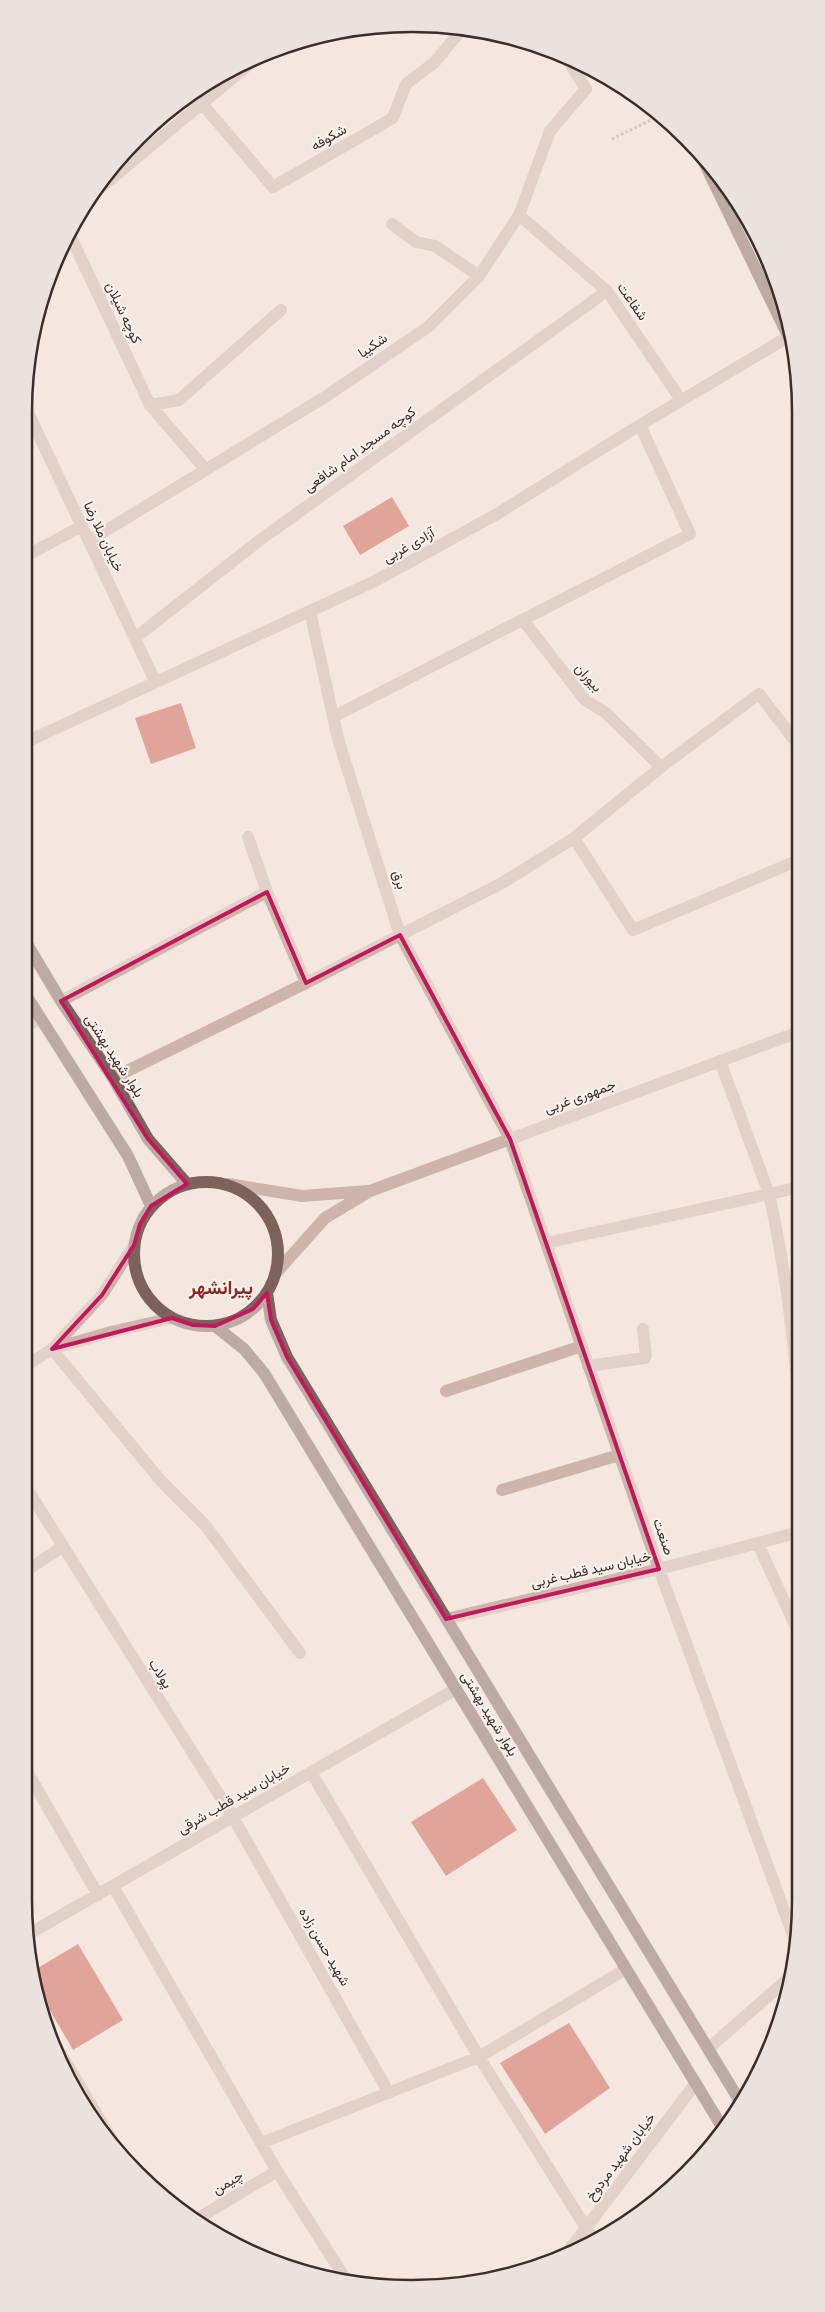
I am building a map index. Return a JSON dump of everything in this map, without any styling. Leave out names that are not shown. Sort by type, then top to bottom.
[{"type":"main road","points":[[712,178],[782,325]]},
{"type":"main road","name":"بلوار شهید بهشتی","points":[[32,952],[61,1001],[113,1078],[148,1139],[187,1184]]},
{"type":"main road","points":[[32,1006],[128,1156],[152,1206]]},
{"type":"main road","points":[[207,1181],[228,1184],[252,1198],[270,1220],[277,1237],[278,1256],[276,1274],[267,1293],[253,1309],[235,1320],[215,1326],[193,1325],[172,1318],[154,1305],[142,1287],[135,1267],[134,1245],[140,1224],[152,1206],[168,1192],[187,1184],[207,1181]]},
{"type":"main road","name":"بلوار شهید بهشتی","points":[[267,1293],[271,1320],[287,1357],[737,2097]]},
{"type":"main road","name":"بلوار شهید بهشتی","points":[[215,1326],[244,1349],[264,1373],[720,2123]]},
{"type":"street","name":"شکوفه","points":[[203,105],[273,187],[393,118],[406,84],[435,62],[456,35]]},
{"type":"street","name":"شکیبا","points":[[88,541],[325,397],[428,327],[479,276],[519,215],[550,131],[586,89],[573,68]]},
{"type":"street","points":[[115,176],[235,77]]},
{"type":"street","name":"شفاعت","points":[[519,215],[607,291],[681,400]]},
{"type":"street","points":[[392,224],[416,242],[436,246],[479,276]]},
{"type":"street","name":"کوچه شیلان","points":[[73,242],[150,405],[206,470]]},
{"type":"street","name":"کوچه مسجد امام شافعی","points":[[135,638],[260,540],[607,291]]},
{"type":"street","points":[[150,405],[178,400],[281,310]]},
{"type":"street","name":"آزادی غربی","points":[[32,739],[375,581],[497,514],[681,400],[786,345]]},
{"type":"street","name":"خیابان ملا رضا","points":[[32,421],[155,681]]},
{"type":"street","points":[[333,717],[690,534],[640,425]]},
{"type":"street","points":[[32,553],[82,526]]},
{"type":"street","name":"برق","points":[[310,611],[338,739],[400,935],[510,1139]]},
{"type":"street","name":"بیوران","points":[[523,620],[585,700],[606,713],[661,767]]},
{"type":"street","points":[[113,1078],[306,983],[504,882],[574,838],[661,767],[759,694],[792,737]]},
{"type":"street","points":[[248,837],[267,892],[306,983]]},
{"type":"street","points":[[574,838],[633,930],[792,863]]},
{"type":"street","points":[[61,1001],[267,892]]},
{"type":"street","points":[[32,1022],[39,1018]]},
{"type":"street","name":"جمهوری غربی","points":[[370,1191],[792,1035]]},
{"type":"street","points":[[720,1061],[769,1194],[783,1256],[792,1310]]},
{"type":"street","name":"صنعت","points":[[510,1139],[659,1569],[791,1930]]},
{"type":"street","points":[[228,1184],[302,1196],[370,1191]]},
{"type":"street","points":[[546,1243],[792,1189]]},
{"type":"street","points":[[276,1274],[325,1218],[370,1191]]},
{"type":"street","points":[[32,1362],[52,1349],[102,1294],[134,1245]]},
{"type":"street","points":[[52,1349],[111,1332],[172,1318]]},
{"type":"street","points":[[588,1366],[645,1358],[643,1329]]},
{"type":"street","points":[[446,1391],[582,1346]]},
{"type":"street","points":[[52,1349],[161,1481],[205,1525],[300,1653]]},
{"type":"street","points":[[502,1490],[619,1455]]},
{"type":"street","name":"پولاب","points":[[32,1497],[62,1548],[233,1817]]},
{"type":"street","name":"خیابان سید قطب غربی","points":[[446,1618],[659,1569],[792,1534]]},
{"type":"street","points":[[758,1544],[792,1618]]},
{"type":"street","points":[[32,1567],[62,1548]]},
{"type":"street","name":"خیابان سید قطب شرقی","points":[[34,1931],[456,1689]]},
{"type":"street","points":[[311,1772],[479,2057],[591,2235]]},
{"type":"street","points":[[32,1780],[98,1895]]},
{"type":"street","name":"شهید حسن زاده","points":[[233,1817],[389,2093]]},
{"type":"street","points":[[113,1886],[277,2171],[341,2273]]},
{"type":"street","points":[[261,2143],[479,2057],[626,1970]]},
{"type":"street","points":[[708,2049],[783,1983]]},
{"type":"street","name":"خیابان شهید مردوخ","points":[[574,2243],[696,2084]]},
{"type":"street","name":"چیمن","points":[[202,2216],[277,2171]]},
{"type":"path","points":[[612,139],[653,119]]},
{"type":"highlighted area","points":[[267,892],[306,983],[400,935],[510,1139],[659,1569],[446,1619],[287,1357],[271,1320],[267,1293],[253,1309],[215,1326],[193,1325],[172,1318],[52,1349],[102,1295],[134,1245],[140,1224],[151,1206],[187,1184],[148,1139],[61,1001]]},
{"type":"building","points":[[392,497],[409,526],[360,555],[343,526]]},
{"type":"building","points":[[181,703],[196,748],[151,764],[135,718]]},
{"type":"building","points":[[483,1778],[517,1830],[446,1876],[411,1822]]},
{"type":"building","points":[[78,1944],[123,2020],[73,2050],[48,2007],[39,1967]]},
{"type":"building","points":[[569,2023],[610,2088],[545,2134],[500,2063]]},
{"type":"district","name":"پیرانشهر","points":[[221,1288]]}]
